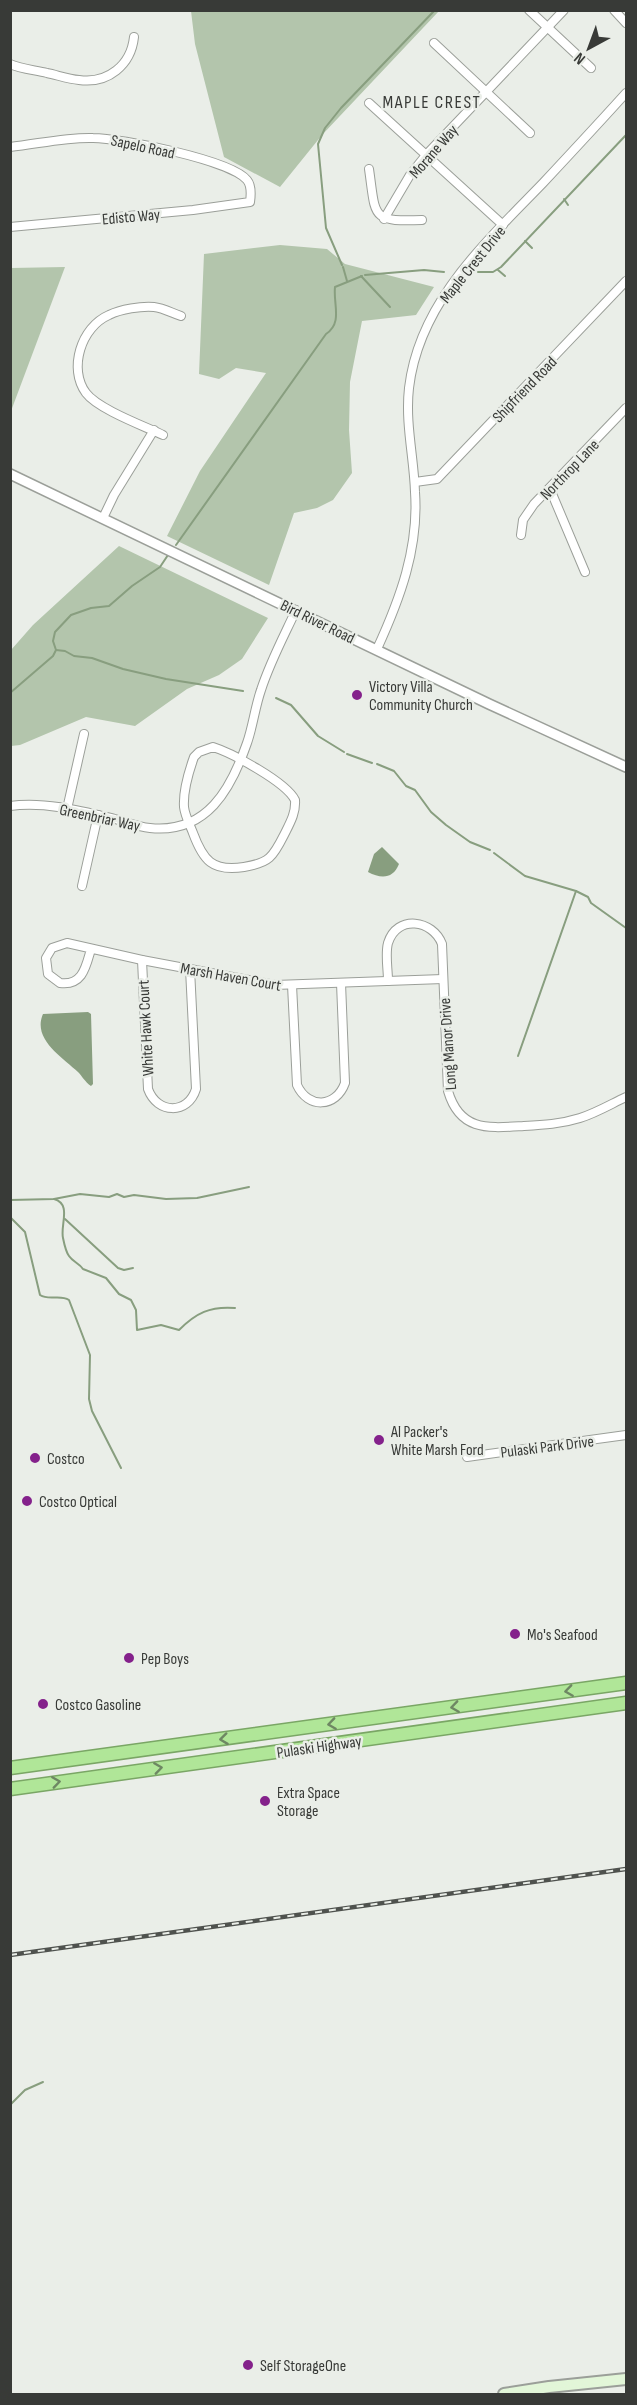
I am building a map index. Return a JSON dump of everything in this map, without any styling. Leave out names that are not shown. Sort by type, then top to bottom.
[{"type":"highway","name":"Pulaski Highway","points":[[10,1768],[627,1683]]},
{"type":"highway","name":"Pulaski Highway","points":[[10,1789],[627,1703]]},
{"type":"main road","points":[[504,2394],[627,2379]]},
{"type":"street","points":[[529,10],[591,68]]},
{"type":"street","name":"Morane Way","points":[[384,219],[410,175],[426,155],[564,10]]},
{"type":"street","points":[[614,10],[627,23]]},
{"type":"street","points":[[10,64],[81,81],[101,78],[116,72],[126,62],[132,50],[134,37]]},
{"type":"street","points":[[434,43],[530,133]]},
{"type":"street","name":"Maple Crest Drive","points":[[377,649],[398,604],[413,540],[416,510],[415,482],[408,406],[409,387],[422,337],[455,279],[627,93]]},
{"type":"street","points":[[369,103],[503,225]]},
{"type":"street","name":"Sapelo Road","points":[[10,147],[90,137],[114,138],[196,158],[236,171],[247,179],[250,185],[250,202]]},
{"type":"street","points":[[369,169],[375,207],[384,219],[422,220]]},
{"type":"street","name":"Edisto Way","points":[[10,227],[193,210],[250,202]]},
{"type":"street","name":"Shipfriend Road","points":[[415,482],[434,481],[442,475],[627,281]]},
{"type":"street","points":[[163,435],[98,403],[86,394],[78,377],[76,360],[85,339],[95,325],[107,315],[154,307],[181,316]]},
{"type":"street","name":"Northrop Lane","points":[[521,535],[521,526],[528,513],[627,408]]},
{"type":"street","points":[[103,518],[114,495],[154,430]]},
{"type":"street","name":"Bird River Road","points":[[10,474],[489,704],[627,767]]},
{"type":"street","points":[[550,489],[585,572]]},
{"type":"street","name":"Greenbriar Way","points":[[10,806],[67,809],[148,828],[164,829],[189,822],[212,810],[218,803],[248,742],[265,677],[296,610]]},
{"type":"street","points":[[67,809],[84,734]]},
{"type":"street","points":[[213,747],[228,752],[283,785],[295,800],[294,814],[274,854],[262,863],[253,866],[219,867],[205,859],[189,822],[184,800],[194,757],[199,752],[213,747]]},
{"type":"street","points":[[82,886],[98,815]]},
{"type":"street","name":"Long Manor Drive","points":[[388,981],[389,939],[399,927],[414,922],[429,926],[440,937],[442,944],[448,1091],[453,1104],[469,1121],[490,1128],[563,1122],[590,1114],[627,1097]]},
{"type":"street","name":"Marsh Haven Court","points":[[91,949],[84,972],[76,981],[60,983],[48,974],[46,958],[55,946],[67,943],[259,983],[292,986],[443,979]]},
{"type":"street","name":"White Hawk Court","points":[[142,960],[148,1089],[155,1102],[168,1109],[186,1104],[196,1089],[190,969]]},
{"type":"street","points":[[292,986],[297,1085],[306,1098],[322,1103],[337,1097],[345,1083],[341,983]]},
{"type":"street","name":"Pulaski Park Drive","points":[[467,1456],[627,1436]]},
{"type":"shaded area","points":[[191,10],[439,11],[322,135],[280,187],[224,157],[195,44]]},
{"type":"shaded area","points":[[280,245],[327,249],[345,264],[434,287],[416,315],[362,321],[350,382],[349,430],[352,473],[333,500],[317,508],[294,513],[269,585],[167,536],[200,471],[266,373],[236,368],[219,379],[199,374],[204,254]]},
{"type":"shaded area","points":[[65,267],[11,411],[11,268]]},
{"type":"shaded area","points":[[119,546],[268,618],[242,659],[219,675],[187,689],[135,726],[86,717],[20,745],[11,746],[11,650],[33,625]]},
{"type":"shaded area","points":[[382,847],[399,864],[390,875],[377,876],[368,872],[374,854]]},
{"type":"shaded area","points":[[88,1012],[91,1014],[93,1084],[91,1086],[50,1047],[42,1032],[41,1023],[43,1014]]},
{"type":"waterway","points":[[342,265],[326,228],[318,144],[325,128],[341,108],[435,10]]},
{"type":"waterway","points":[[478,272],[493,272],[501,267],[626,135]]},
{"type":"waterway","points":[[564,199],[568,205]]},
{"type":"waterway","points":[[525,241],[532,248]]},
{"type":"waterway","points":[[343,267],[347,281]]},
{"type":"waterway","points":[[365,275],[424,270],[444,272]]},
{"type":"waterway","points":[[498,270],[505,276]]},
{"type":"waterway","points":[[361,276],[390,307]]},
{"type":"waterway","points":[[176,545],[331,330],[336,319],[335,287],[362,276]]},
{"type":"waterway","points":[[10,693],[53,656],[56,650],[53,641],[55,632],[71,615],[91,608],[109,606],[132,586],[160,567],[168,555]]},
{"type":"waterway","points":[[56,650],[166,679],[243,691]]},
{"type":"waterway","points":[[276,698],[291,705],[318,736],[344,752]]},
{"type":"waterway","points":[[347,754],[372,763]]},
{"type":"waterway","points":[[377,764],[394,771],[406,786],[415,790],[431,812],[446,825],[470,842],[490,850]]},
{"type":"waterway","points":[[494,853],[525,876],[576,891],[588,897],[591,903],[626,928]]},
{"type":"waterway","points":[[518,1056],[576,891]]},
{"type":"waterway","points":[[10,1200],[54,1199],[80,1194],[109,1197],[117,1194],[124,1197],[134,1195],[166,1199],[197,1198],[249,1187]]},
{"type":"waterway","points":[[54,1199],[63,1205],[62,1233],[69,1256],[83,1269],[106,1278],[119,1294],[131,1300],[136,1310],[137,1330],[161,1325],[179,1330],[191,1319],[204,1312],[218,1308],[235,1308]]},
{"type":"waterway","points":[[10,1217],[25,1232],[40,1295],[69,1300],[90,1355],[89,1399],[92,1411],[121,1468]]},
{"type":"waterway","points":[[65,1219],[118,1268],[124,1270],[133,1268]]},
{"type":"waterway","points":[[10,2105],[25,2090],[43,2082]]},
{"type":"railway","points":[[10,1955],[626,1869]]},
{"type":"place","name":"Victory Villa Community Church","points":[[357,695]]},
{"type":"place","name":"Al Packer's White Marsh Ford","points":[[379,1440]]},
{"type":"place","name":"Costco","points":[[35,1458]]},
{"type":"place","name":"Costco Optical","points":[[27,1501]]},
{"type":"place","name":"Mo's Seafood","points":[[515,1634]]},
{"type":"place","name":"Pep Boys","points":[[129,1658]]},
{"type":"place","name":"Costco Gasoline","points":[[43,1704]]},
{"type":"place","name":"Extra Space Storage","points":[[265,1801]]},
{"type":"place","name":"Self StorageOne","points":[[248,2365]]},
{"type":"district","name":"MAPLE CREST","points":[[432,102]]}]
